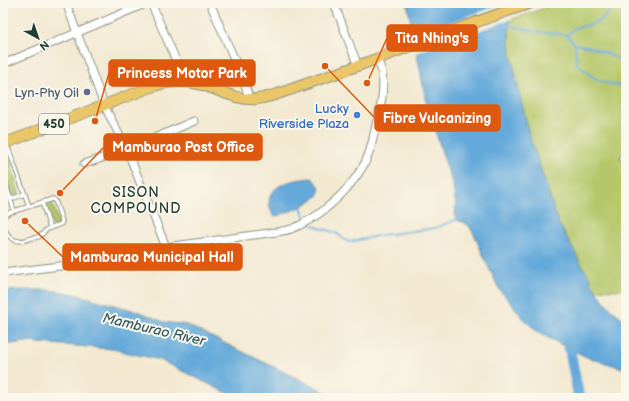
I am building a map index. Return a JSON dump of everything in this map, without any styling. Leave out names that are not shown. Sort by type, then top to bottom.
[{"type":"main road","name":"450","points":[[5,143],[163,83],[185,81],[202,85],[235,97],[249,99],[264,98],[358,66],[412,45],[531,3]]},
{"type":"street","points":[[66,3],[104,105],[127,150],[166,247]]},
{"type":"street","points":[[3,64],[147,3]]},
{"type":"street","points":[[151,3],[185,81]]},
{"type":"street","points":[[210,3],[245,84],[249,99]]},
{"type":"street","points":[[334,3],[358,66]]},
{"type":"street","points":[[3,273],[76,264],[166,247],[289,229],[302,224],[338,198],[363,168],[370,150],[382,104],[382,74],[377,58]]},
{"type":"street","points":[[84,164],[127,150],[194,121]]},
{"type":"lane","points":[[5,143],[29,206]]},
{"type":"lane","points":[[626,155],[622,156],[621,160],[626,172]]},
{"type":"lane","points":[[3,174],[14,211]]},
{"type":"lane","points":[[11,198],[25,194]]},
{"type":"lane","points":[[3,217],[8,213],[54,199],[62,221],[61,224],[50,228],[40,236],[24,241],[18,241],[9,236],[3,225]]},
{"type":"lane","points":[[42,202],[50,228]]},
{"type":"green space","points":[[558,3],[626,3],[626,288],[615,290],[596,289],[590,281],[591,279],[558,222],[529,134],[511,53],[509,39],[510,20]]},
{"type":"green space","points":[[9,157],[19,194],[10,196],[3,174],[3,158]]},
{"type":"green space","points":[[51,200],[60,224],[53,227],[44,203]]},
{"type":"water","points":[[407,3],[504,3],[510,20],[509,39],[511,53],[529,134],[558,222],[591,279],[590,281],[612,310],[626,321],[626,369],[589,358],[541,334],[533,328],[499,289],[469,226],[457,220],[455,217],[456,205],[453,186],[427,106]]},
{"type":"water","points":[[312,178],[320,187],[318,196],[301,207],[274,217],[269,202],[274,190],[285,183]]},
{"type":"water","name":"Mamburao River","points":[[17,290],[51,290],[75,294],[143,313],[164,322],[187,325],[338,398],[237,398],[160,360],[112,349],[27,342],[3,345],[3,292]]},
{"type":"pier","points":[[506,3],[512,19],[415,53],[411,36]]},
{"type":"waterway","points":[[567,35],[575,28],[591,25],[604,18],[615,3]]},
{"type":"waterway","points":[[509,25],[532,31],[567,35],[575,44],[591,47],[617,58],[626,59]]},
{"type":"waterway","points":[[575,44],[577,64],[594,78],[606,83],[626,87]]},
{"type":"waterway","points":[[301,207],[311,224],[336,233],[349,242],[382,235],[435,228],[458,219]]},
{"type":"waterway","points":[[567,336],[579,398]]},
{"type":"place","name":"Fibre Vulcanizing","points":[[325,66]]},
{"type":"place","name":"Tita Nhing's","points":[[367,83]]},
{"type":"place","name":"Lyn-Phy Oil","points":[[87,92]]},
{"type":"place","name":"Lucky Riverside Plaza","points":[[357,115]]},
{"type":"place","name":"Princess Motor Park","points":[[95,121]]},
{"type":"place","name":"Mamburao Post Office","points":[[60,193]]},
{"type":"place","name":"Mamburao Municipal Hall","points":[[25,221]]},
{"type":"district","name":"SISON COMPOUND","points":[[136,200]]}]
